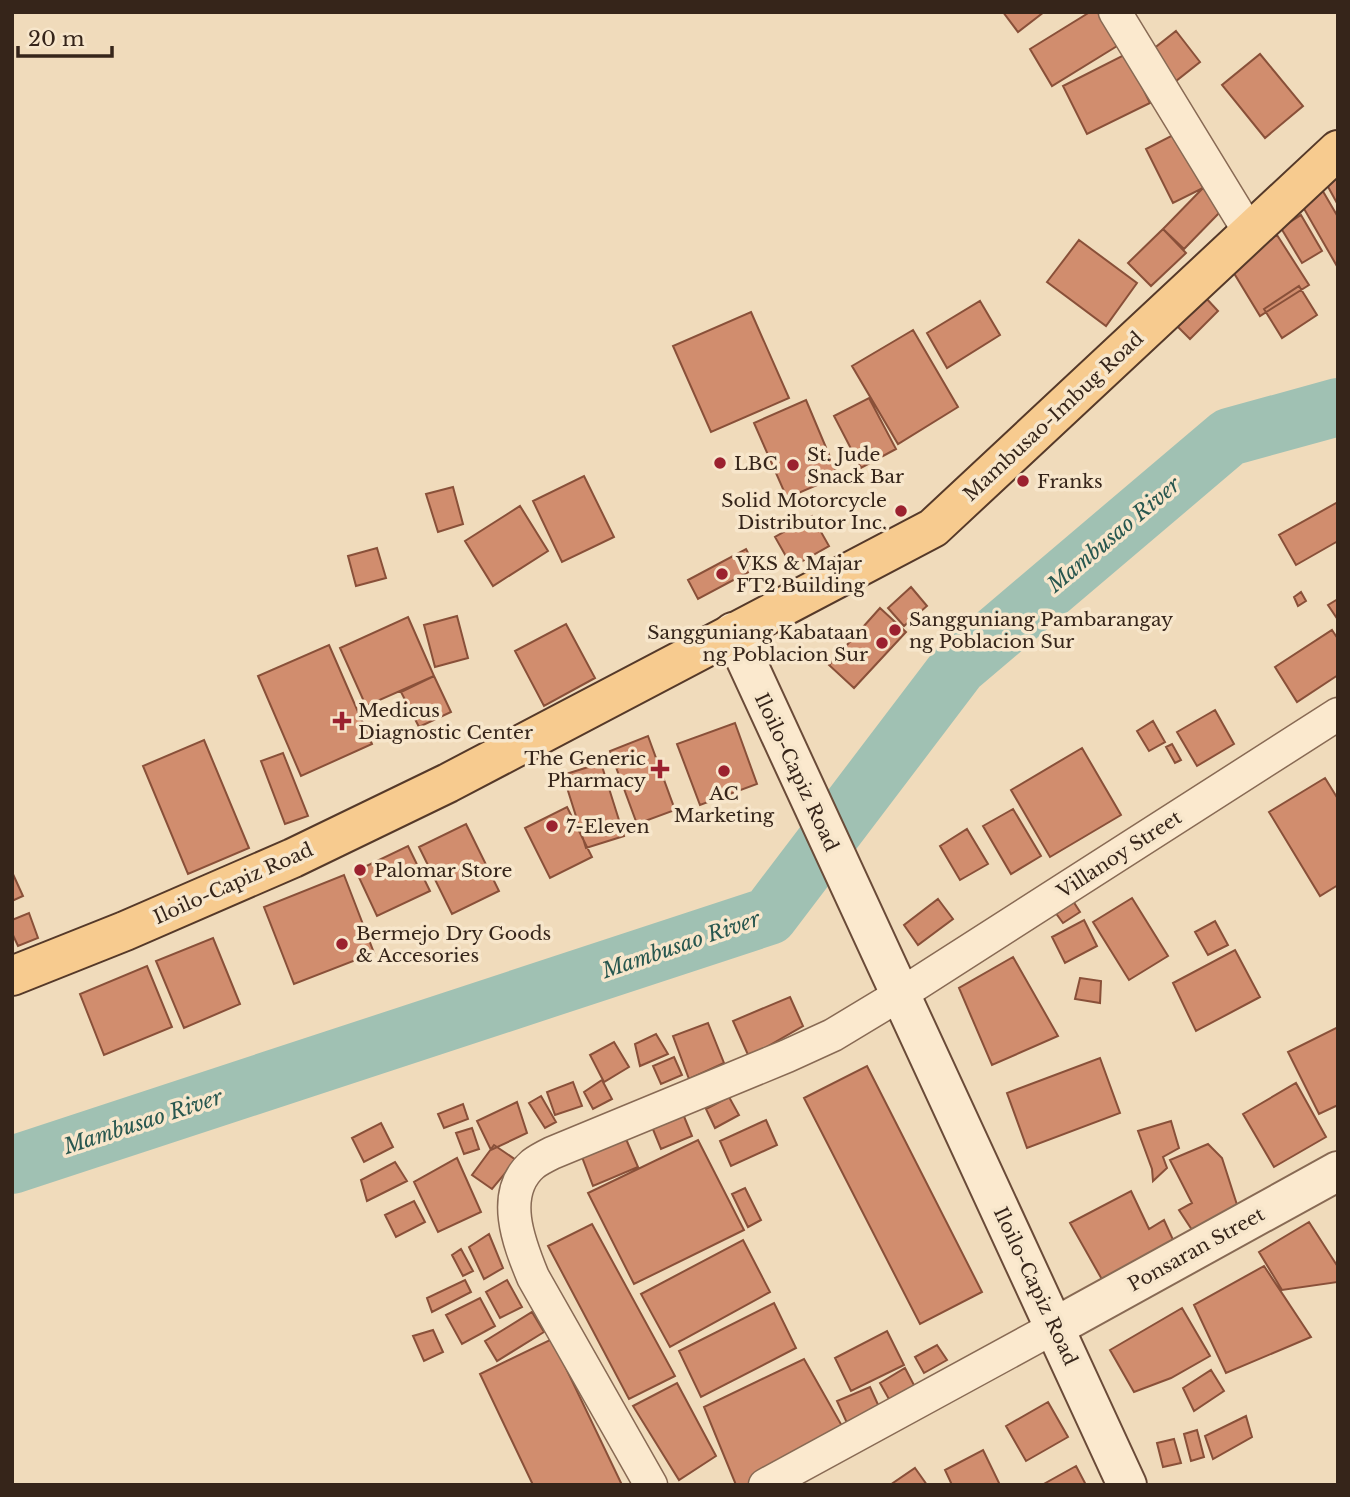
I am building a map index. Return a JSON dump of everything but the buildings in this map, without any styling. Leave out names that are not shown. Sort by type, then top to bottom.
[{"type":"main road","name":"Mambusao-Imbug Road","points":[[733,632],[933,528],[1338,150]]},
{"type":"main road","name":"Iloilo-Capiz Road","points":[[12,976],[125,931],[305,852],[448,783],[733,632],[1127,1485]]},
{"type":"main road","name":"Ponsaran Street","points":[[1055,1327],[1338,1171]]},
{"type":"street","points":[[1115,12],[1250,233]]},
{"type":"street","name":"Villanoy Street","points":[[651,1485],[533,1277],[520,1244],[514,1215],[517,1187],[531,1165],[552,1153],[833,1035],[1338,714]]},
{"type":"street","points":[[765,1485],[1055,1327]]},
{"type":"waterway","name":"Mambusao River","points":[[12,1165],[769,916],[958,667],[1229,437],[1338,407]]},
{"type":"place","name":"LBC","points":[[720,463]]},
{"type":"place","name":"St. Jude Snack Bar","points":[[793,465]]},
{"type":"place","name":"Franks","points":[[1023,481]]},
{"type":"place","name":"Solid Motorcycle Distributor Inc.","points":[[901,511]]},
{"type":"place","name":"VKS & Majar FT2 Building","points":[[722,574]]},
{"type":"place","name":"Sangguniang Pambarangay ng Poblacion Sur","points":[[895,630]]},
{"type":"place","name":"Sangguniang Kabataan ng Poblacion Sur","points":[[882,643]]},
{"type":"place","name":"Medicus Diagnostic Center","points":[[342,721]]},
{"type":"place","name":"The Generic Pharmacy","points":[[660,769]]},
{"type":"place","name":"AC Marketing","points":[[724,771]]},
{"type":"place","name":"7-Eleven","points":[[552,826]]},
{"type":"place","name":"Palomar Store","points":[[360,870]]},
{"type":"place","name":"Bermejo Dry Goods & Accesories","points":[[342,944]]}]
